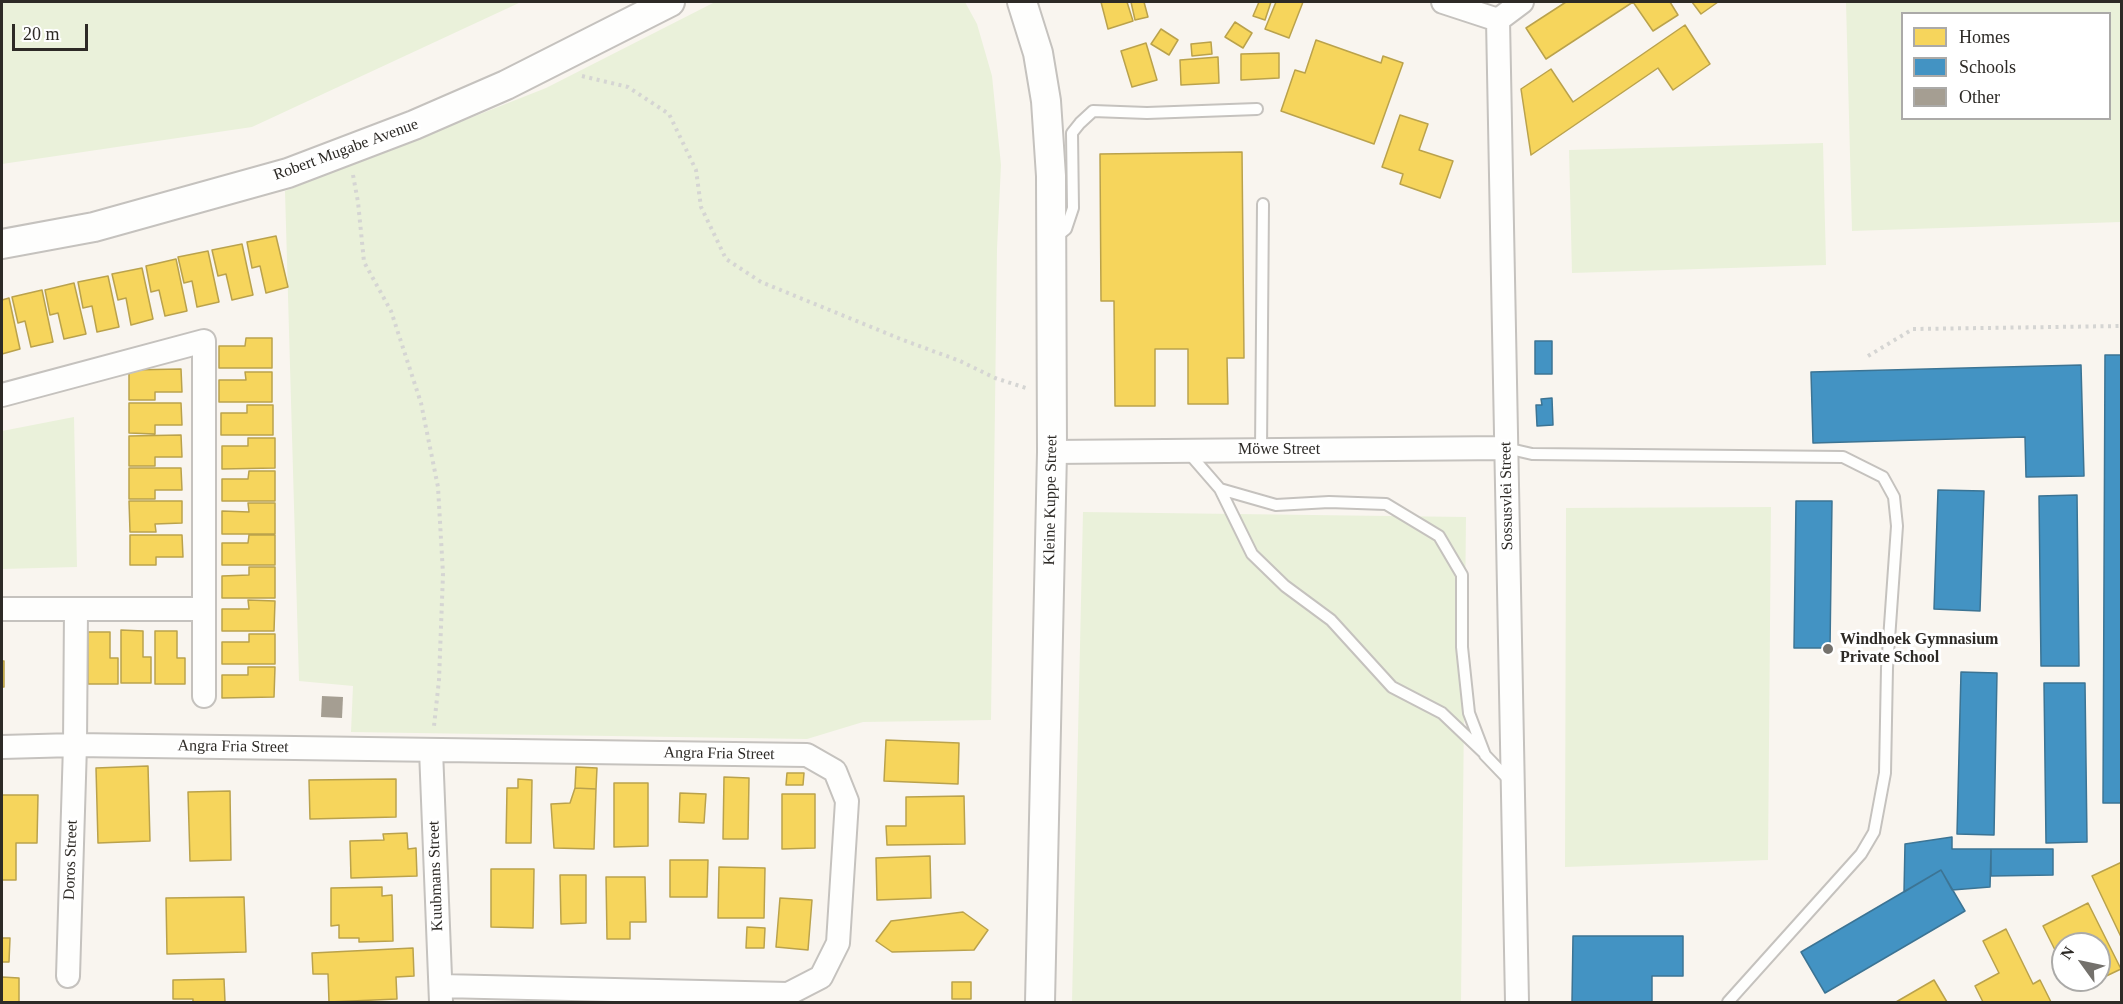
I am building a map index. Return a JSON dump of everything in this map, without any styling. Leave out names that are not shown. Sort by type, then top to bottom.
[{"type":"street","name":"Robert Mugabe Avenue","points":[[2,230],[90,213],[270,164],[459,89],[570,40],[641,2]]},
{"type":"street","name":"Robert Mugabe Avenue","points":[[2,244],[94,227],[288,173],[414,125],[496,90],[670,2]]},
{"type":"street","name":"Kleine Kuppe Street","points":[[1022,2],[1038,52],[1046,101],[1051,176],[1052,452],[1040,1002]]},
{"type":"street","points":[[1443,2],[1498,20],[1522,2]]},
{"type":"street","name":"Sossusvlei Street","points":[[1498,20],[1517,1002]]},
{"type":"street","points":[[2,395],[204,341],[204,696]]},
{"type":"street","name":"Möwe Street","points":[[1052,452],[1506,448]]},
{"type":"street","points":[[2,609],[204,609]]},
{"type":"street","name":"Doros Street","points":[[68,976],[75,745],[76,609]]},
{"type":"street","name":"Angra Fria Street","points":[[2,747],[75,745],[807,755],[835,771],[847,801],[838,943],[821,977],[788,994],[441,994]]},
{"type":"street","name":"Kuubmans Street","points":[[432,750],[441,994]]},
{"type":"lane","points":[[1052,241],[1066,229],[1073,208],[1072,133],[1093,111],[1147,113],[1257,109]]},
{"type":"lane","points":[[1261,450],[1263,204]]},
{"type":"lane","points":[[1506,448],[1532,454],[1843,457],[1882,477],[1894,496],[1897,526],[1887,668],[1885,772],[1874,832],[1861,854],[1728,1002]]},
{"type":"lane","points":[[1187,451],[1220,489],[1252,554],[1285,586],[1331,620],[1392,687],[1442,713],[1512,783]]},
{"type":"lane","points":[[1220,489],[1276,504],[1329,502],[1386,504],[1439,536],[1462,575],[1462,647],[1469,713],[1485,755]]},
{"type":"path","points":[[542,67],[628,87],[669,114],[696,170],[701,207],[726,259],[761,282],[960,361],[995,378],[1052,397]]},
{"type":"path","points":[[349,150],[358,202],[364,262],[391,311],[421,403],[438,487],[443,574],[439,680],[432,750]]},
{"type":"path","points":[[1868,356],[1913,329],[2121,326]]},
{"type":"green space","points":[[2,2],[521,2],[252,127],[2,164]]},
{"type":"green space","points":[[715,2],[965,2],[977,24],[992,76],[1001,165],[997,249],[991,720],[863,722],[807,739],[351,732],[353,686],[299,681],[285,191],[546,88]]},
{"type":"green space","points":[[1846,2],[2121,2],[2121,222],[1852,231]]},
{"type":"green space","points":[[1823,143],[1826,265],[1572,273],[1569,150]]},
{"type":"green space","points":[[74,417],[77,567],[2,569],[2,431]]},
{"type":"green space","points":[[1771,507],[1768,860],[1565,867],[1566,508]]},
{"type":"green space","points":[[1083,512],[1466,517],[1461,1002],[1072,1002]]},
{"type":"building: Homes","points":[[1101,2],[1127,2],[1133,21],[1108,29]]},
{"type":"building: Homes","points":[[1131,2],[1144,2],[1148,17],[1135,20]]},
{"type":"building: Homes","points":[[1259,2],[1271,2],[1265,20],[1253,16]]},
{"type":"building: Homes","points":[[1276,2],[1303,2],[1289,38],[1265,29]]},
{"type":"building: Homes","points":[[1566,2],[1633,2],[1546,59],[1526,28]]},
{"type":"building: Homes","points":[[1633,2],[1670,2],[1678,15],[1653,31]]},
{"type":"building: Homes","points":[[1692,2],[1718,2],[1701,14]]},
{"type":"building: Homes","points":[[1235,22],[1252,33],[1243,48],[1225,37]]},
{"type":"building: Homes","points":[[1685,25],[1710,64],[1673,90],[1658,68],[1531,155],[1521,89],[1551,69],[1573,102]]},
{"type":"building: Homes","points":[[1161,29],[1178,40],[1169,55],[1151,44]]},
{"type":"building: Homes","points":[[1316,40],[1381,63],[1383,56],[1403,63],[1374,144],[1281,111],[1295,70],[1305,73]]},
{"type":"building: Homes","points":[[1211,42],[1212,54],[1192,56],[1191,44]]},
{"type":"building: Homes","points":[[1146,43],[1157,80],[1132,87],[1121,51]]},
{"type":"building: Homes","points":[[1279,53],[1279,78],[1241,80],[1241,54]]},
{"type":"building: Homes","points":[[1218,57],[1219,83],[1181,85],[1180,60]]},
{"type":"building: Homes","points":[[1400,115],[1428,124],[1419,150],[1453,161],[1440,198],[1400,184],[1403,174],[1382,167]]},
{"type":"building: Homes","points":[[1242,152],[1244,358],[1227,358],[1228,404],[1188,404],[1188,349],[1155,349],[1155,406],[1115,406],[1114,301],[1101,301],[1100,154]]},
{"type":"building: Homes","points":[[276,236],[288,287],[266,293],[260,266],[252,268],[247,242]]},
{"type":"building: Homes","points":[[242,244],[253,295],[232,300],[226,274],[218,276],[212,250]]},
{"type":"building: Homes","points":[[208,251],[219,302],[197,307],[192,281],[184,283],[178,257]]},
{"type":"building: Homes","points":[[176,259],[187,311],[165,316],[159,290],[151,292],[146,266]]},
{"type":"building: Homes","points":[[142,268],[153,319],[131,325],[126,298],[118,300],[112,274]]},
{"type":"building: Homes","points":[[108,276],[119,327],[97,332],[92,306],[83,308],[78,282]]},
{"type":"building: Homes","points":[[74,283],[86,334],[64,339],[58,313],[50,315],[45,290]]},
{"type":"building: Homes","points":[[42,290],[53,342],[31,347],[25,321],[18,323],[12,297]]},
{"type":"building: Homes","points":[[9,298],[20,349],[2,354],[2,300]]},
{"type":"building: Homes","points":[[246,338],[272,338],[272,368],[219,368],[219,346],[245,346]]},
{"type":"building: Homes","points":[[181,369],[182,392],[155,392],[155,400],[129,400],[129,370]]},
{"type":"building: Homes","points":[[245,372],[272,372],[272,402],[219,402],[219,380],[246,380]]},
{"type":"building: Homes","points":[[129,403],[181,403],[182,425],[155,425],[155,434],[129,433]]},
{"type":"building: Homes","points":[[247,405],[273,405],[273,435],[221,435],[221,413],[247,413]]},
{"type":"building: Homes","points":[[181,435],[182,457],[155,457],[155,466],[129,466],[129,436]]},
{"type":"building: Homes","points":[[248,438],[275,438],[275,468],[222,469],[222,446],[248,446]]},
{"type":"building: Homes","points":[[129,468],[181,468],[182,490],[155,490],[155,499],[129,499]]},
{"type":"building: Homes","points":[[249,471],[275,471],[275,501],[222,501],[222,479],[248,479]]},
{"type":"building: Homes","points":[[129,501],[182,501],[182,523],[155,524],[156,532],[130,532]]},
{"type":"building: Homes","points":[[248,503],[275,503],[275,534],[222,534],[222,511],[249,512]]},
{"type":"building: Homes","points":[[130,535],[182,535],[183,557],[156,557],[156,565],[130,565]]},
{"type":"building: Homes","points":[[249,535],[275,535],[275,565],[222,565],[222,543],[248,543]]},
{"type":"building: Homes","points":[[249,567],[275,567],[275,598],[222,598],[222,576],[249,575]]},
{"type":"building: Homes","points":[[248,600],[275,601],[274,631],[222,631],[222,609],[249,609]]},
{"type":"building: Homes","points":[[121,630],[143,631],[143,657],[151,657],[151,683],[121,683]]},
{"type":"building: Homes","points":[[155,631],[177,631],[177,658],[185,658],[185,684],[155,684]]},
{"type":"building: Homes","points":[[88,632],[110,632],[110,658],[118,658],[118,684],[88,684]]},
{"type":"building: Homes","points":[[249,634],[275,634],[275,664],[222,664],[222,642],[249,642]]},
{"type":"building: Homes","points":[[2,661],[4,661],[4,687],[2,687]]},
{"type":"building: Homes","points":[[248,667],[275,667],[274,697],[222,698],[222,675],[248,675]]},
{"type":"building: Homes","points":[[886,740],[959,743],[958,784],[884,781]]},
{"type":"building: Homes","points":[[148,766],[150,841],[98,843],[96,768]]},
{"type":"building: Homes","points":[[576,767],[597,768],[596,789],[575,788]]},
{"type":"building: Homes","points":[[787,773],[804,773],[803,785],[786,785]]},
{"type":"building: Homes","points":[[724,777],[749,778],[748,839],[723,839]]},
{"type":"building: Homes","points":[[396,779],[396,817],[310,819],[309,780]]},
{"type":"building: Homes","points":[[518,779],[532,780],[531,843],[506,843],[507,788],[518,788]]},
{"type":"building: Homes","points":[[614,783],[648,783],[648,846],[614,847]]},
{"type":"building: Homes","points":[[575,788],[596,789],[594,849],[554,848],[551,804],[570,803]]},
{"type":"building: Homes","points":[[230,791],[231,860],[190,861],[188,792]]},
{"type":"building: Homes","points":[[680,793],[706,794],[704,823],[679,822]]},
{"type":"building: Homes","points":[[782,794],[815,794],[815,848],[782,849]]},
{"type":"building: Homes","points":[[2,795],[38,795],[37,843],[16,843],[16,880],[2,880]]},
{"type":"building: Homes","points":[[964,796],[965,844],[887,845],[886,826],[906,826],[906,797]]},
{"type":"building: Homes","points":[[407,833],[408,849],[416,848],[417,876],[351,878],[350,841],[384,840],[383,834]]},
{"type":"building: Homes","points":[[930,856],[931,898],[877,900],[876,858]]},
{"type":"building: Homes","points":[[670,860],[708,860],[707,897],[670,897]]},
{"type":"building: Homes","points":[[2122,862],[2122,939],[2092,876]]},
{"type":"building: Homes","points":[[719,867],[765,868],[764,918],[718,918]]},
{"type":"building: Homes","points":[[491,869],[534,869],[533,928],[491,927]]},
{"type":"building: Homes","points":[[560,875],[586,875],[586,923],[561,924]]},
{"type":"building: Homes","points":[[606,877],[645,877],[646,922],[630,922],[630,939],[607,939]]},
{"type":"building: Homes","points":[[382,887],[382,896],[392,895],[393,941],[359,942],[359,938],[339,938],[339,925],[331,926],[331,888]]},
{"type":"building: Homes","points":[[244,897],[246,952],[167,954],[166,898]]},
{"type":"building: Homes","points":[[780,898],[812,900],[808,950],[776,947]]},
{"type":"building: Homes","points":[[2088,903],[2102,932],[2051,932],[2051,942],[2043,926]]},
{"type":"building: Homes","points":[[963,912],[988,930],[974,950],[892,952],[876,941],[891,921]]},
{"type":"building: Homes","points":[[747,927],[765,928],[764,948],[746,948]]},
{"type":"building: Homes","points":[[2006,929],[2033,984],[2040,980],[2051,1002],[1983,1002],[1975,986],[1999,973],[1983,941]]},
{"type":"building: Homes","points":[[2,938],[10,938],[9,962],[2,962]]},
{"type":"building: Homes","points":[[413,948],[414,976],[396,977],[397,999],[329,1002],[328,974],[313,974],[312,953]]},
{"type":"building: Homes","points":[[2111,949],[2121,969],[2111,974]]},
{"type":"building: Homes","points":[[2,977],[19,978],[19,1002],[2,1002]]},
{"type":"building: Homes","points":[[224,979],[225,1002],[193,1002],[193,999],[173,999],[173,980]]},
{"type":"building: Homes","points":[[1934,980],[1947,1002],[1896,1002]]},
{"type":"building: Homes","points":[[952,982],[971,982],[971,999],[952,999]]},
{"type":"building: Schools","points":[[1535,341],[1552,341],[1552,374],[1535,374]]},
{"type":"building: Schools","points":[[2105,355],[2122,355],[2122,803],[2103,803]]},
{"type":"building: Schools","points":[[2081,365],[2084,476],[2026,477],[2025,437],[1813,443],[1811,372]]},
{"type":"building: Schools","points":[[1552,398],[1553,425],[1537,426],[1536,405],[1542,405],[1541,399]]},
{"type":"building: Schools","points":[[1938,490],[1984,491],[1980,611],[1934,609]]},
{"type":"building: Schools","points":[[2077,495],[2079,666],[2041,666],[2039,496]]},
{"type":"building: Schools","points":[[1796,501],[1832,501],[1830,648],[1794,648]]},
{"type":"building: Schools","points":[[1961,672],[1997,673],[1994,835],[1957,834]]},
{"type":"building: Schools","points":[[2044,683],[2085,683],[2087,842],[2046,843]]},
{"type":"building: Schools","points":[[1952,837],[1952,849],[1991,849],[1990,887],[1952,890],[1941,870],[1904,892],[1905,844]]},
{"type":"building: Schools","points":[[1991,849],[2053,849],[2053,875],[1991,876]]},
{"type":"building: Schools","points":[[1941,870],[1965,911],[1825,993],[1801,952]]},
{"type":"building: Schools","points":[[1573,936],[1683,936],[1683,976],[1652,976],[1652,1002],[1572,1002]]},
{"type":"building: Other","points":[[322,696],[343,697],[342,718],[321,717]]},
{"type":"place","name":"Windhoek Gymnasium Private School","points":[[1828,649]]}]
